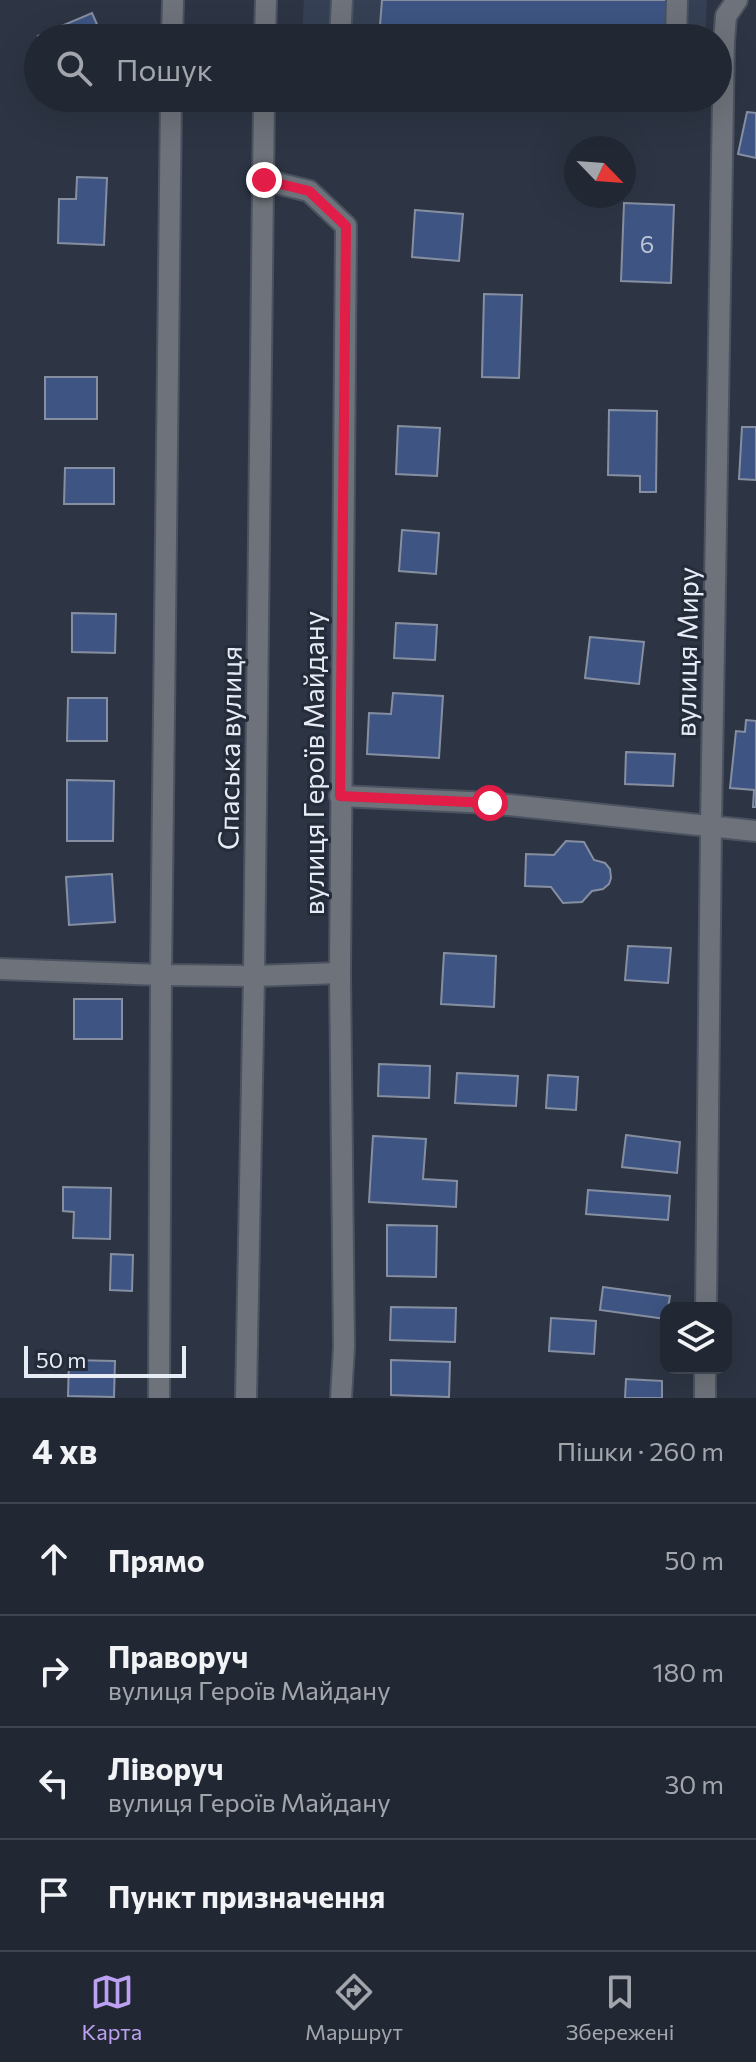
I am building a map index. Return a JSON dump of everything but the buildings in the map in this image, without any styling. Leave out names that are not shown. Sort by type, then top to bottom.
[{"type":"street","points":[[172,24],[173,0]]},
{"type":"street","points":[[265,24],[266,0]]},
{"type":"street","points":[[341,24],[342,0]]},
{"type":"street","points":[[676,24],[677,0]]},
{"type":"street","name":"вулиця Миру","points":[[725,24],[726,16],[737,0]]},
{"type":"street","points":[[159,1398],[171,112]]},
{"type":"street","name":"Спаська вулиця","points":[[246,1398],[264,112]]},
{"type":"street","name":"вулиця Миру","points":[[706,1302],[723,112]]},
{"type":"street","name":"вулиця Героїв Майдану","points":[[264,180],[309,191],[346,226],[340,796],[344,1347],[341,1398]]},
{"type":"street","points":[[340,796],[490,803],[756,831]]},
{"type":"street","points":[[0,969],[161,975],[340,973]]},
{"type":"street","points":[[705,1374],[705,1398]]},
{"type":"shaded area","points":[[304,0],[707,0],[706,24],[303,24]]},
{"type":"route","points":[[264,180],[309,191],[346,226],[340,796],[490,803]]}]
